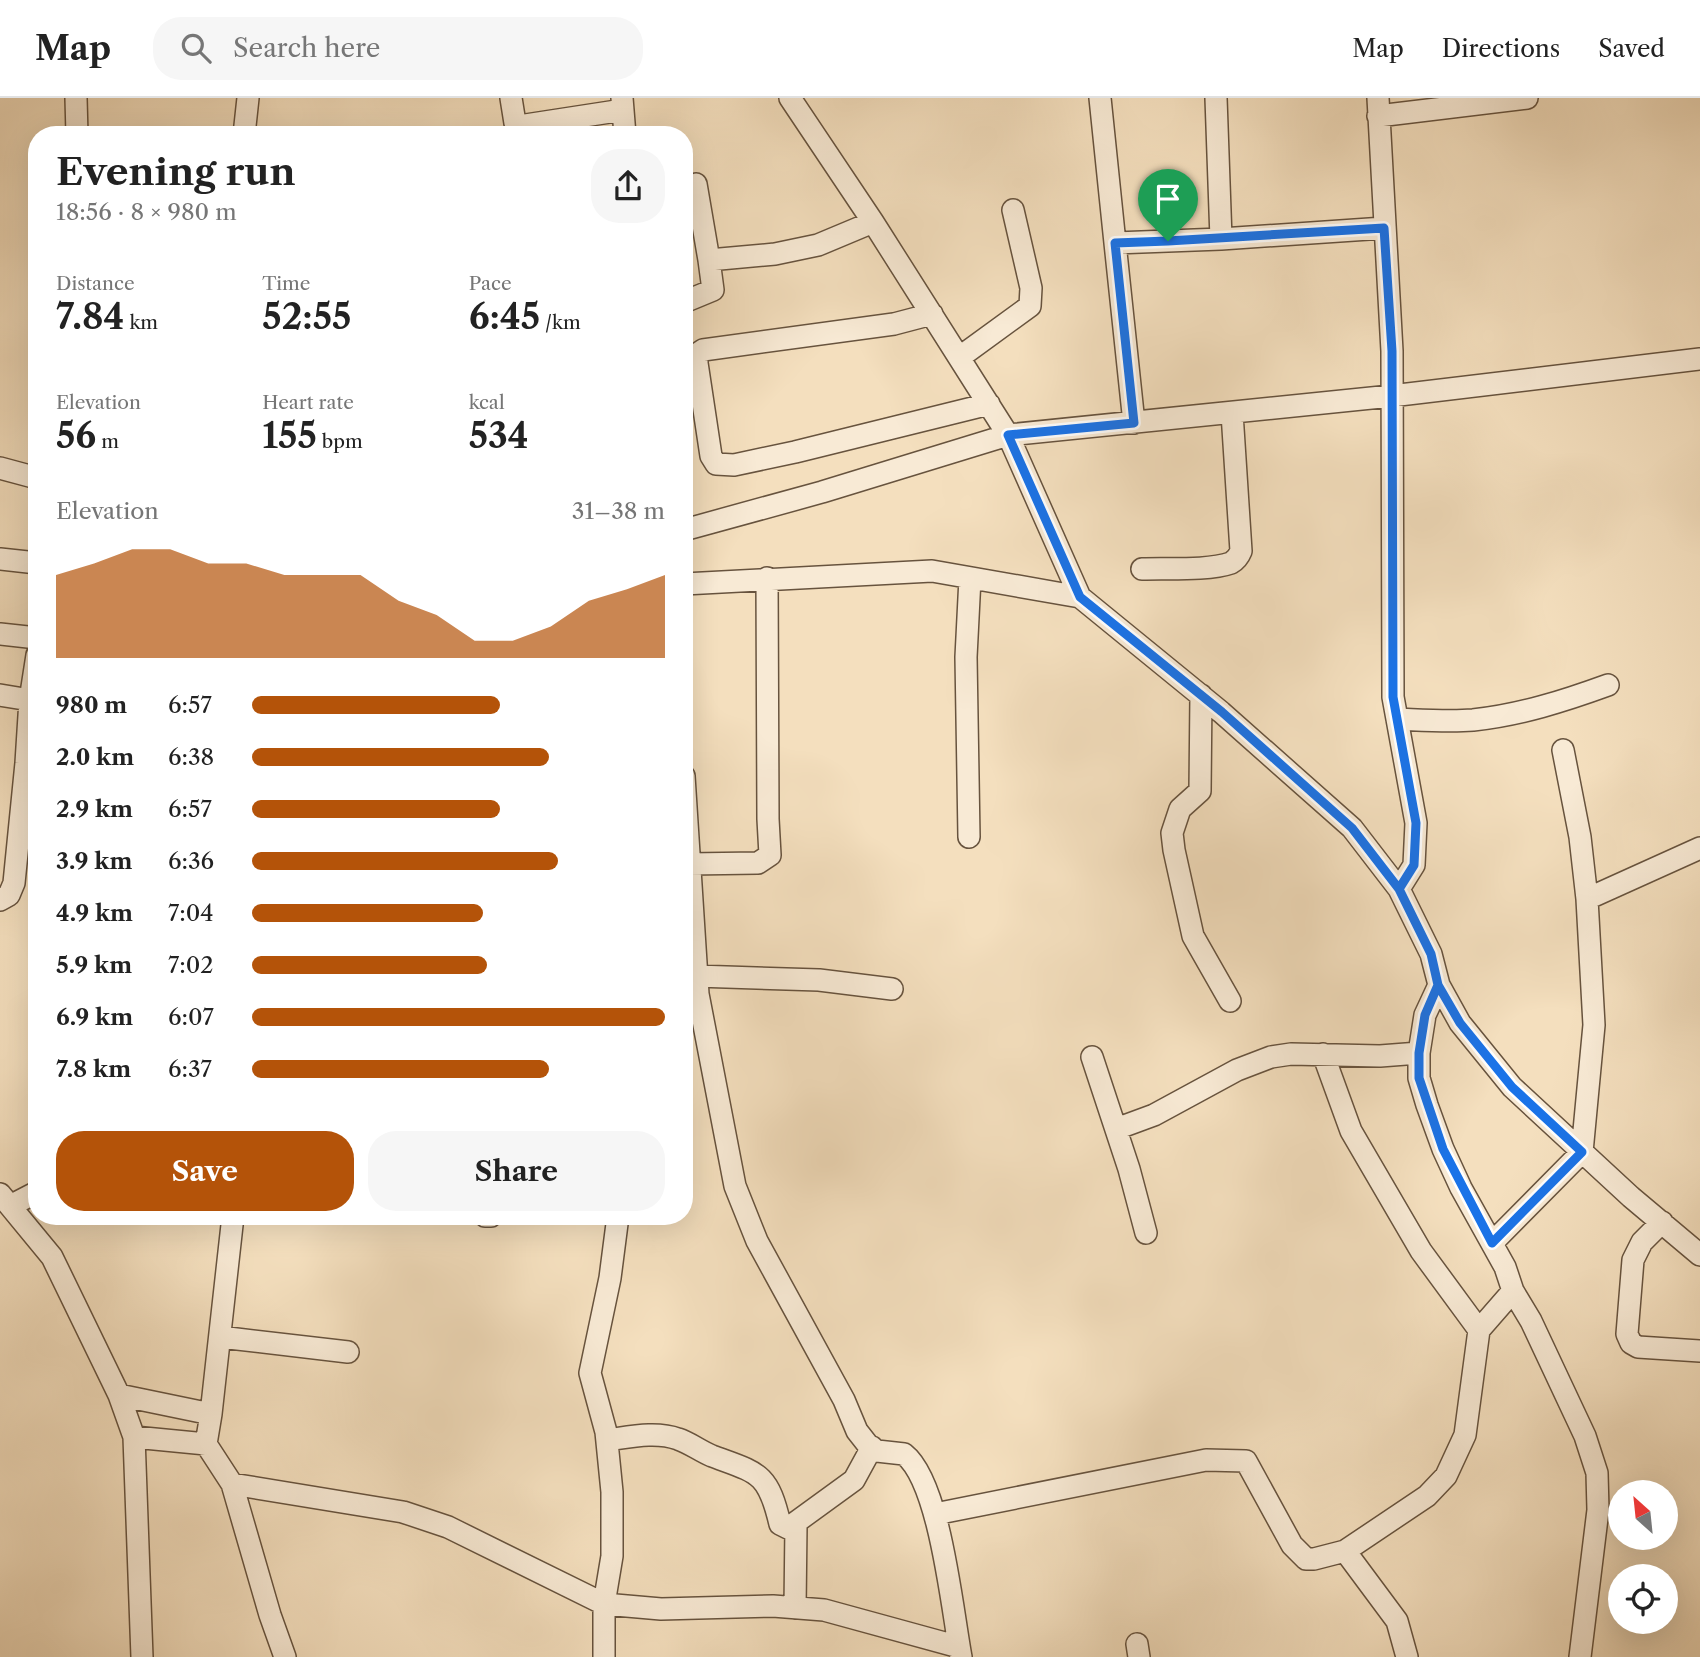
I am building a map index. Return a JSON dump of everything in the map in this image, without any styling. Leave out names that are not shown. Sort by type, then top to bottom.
[{"type":"street","points":[[76,98],[77,126]]},
{"type":"street","points":[[245,126],[248,98]]},
{"type":"street","points":[[510,98],[518,126]]},
{"type":"street","points":[[790,98],[873,222],[1008,435],[1080,597],[1201,695],[1352,828],[1399,889],[1431,954],[1438,985],[1460,1023],[1512,1087],[1700,1255]]},
{"type":"street","points":[[1100,98],[1134,423]]},
{"type":"street","points":[[1216,98],[1222,239]]},
{"type":"street","points":[[1399,889],[1414,865],[1416,823],[1393,697],[1392,351],[1378,107],[1527,98]]},
{"type":"street","points":[[523,126],[622,104],[624,126]]},
{"type":"street","points":[[693,298],[713,290],[696,184]]},
{"type":"street","points":[[960,357],[1030,306],[1031,288],[1013,210]]},
{"type":"street","points":[[709,260],[775,254],[818,244],[873,222]]},
{"type":"street","points":[[1115,243],[1384,228]]},
{"type":"street","points":[[932,314],[894,324],[703,350],[697,354],[711,456],[716,464],[734,465],[795,452],[989,404]]},
{"type":"street","points":[[693,528],[822,492],[1008,435],[1391,396],[1700,359]]},
{"type":"street","points":[[1142,569],[1211,566],[1231,563],[1238,558],[1241,551],[1232,413]]},
{"type":"street","points":[[0,468],[28,476]]},
{"type":"street","points":[[0,559],[28,562]]},
{"type":"street","points":[[693,583],[932,571],[1080,597]]},
{"type":"street","points":[[969,837],[965,657],[970,578]]},
{"type":"street","points":[[693,864],[758,863],[770,855],[767,579]]},
{"type":"street","points":[[0,634],[28,637]]},
{"type":"street","points":[[1397,719],[1471,720],[1500,716],[1569,699],[1608,685]]},
{"type":"street","points":[[0,695],[28,700]]},
{"type":"street","points":[[1201,695],[1200,791],[1180,809],[1172,833],[1193,936],[1230,1001]]},
{"type":"street","points":[[0,900],[9,895],[13,883],[28,732]]},
{"type":"street","points":[[1492,1243],[1582,1152],[1594,1025],[1587,899],[1580,837],[1563,750]]},
{"type":"street","points":[[1587,899],[1700,848]]},
{"type":"street","points":[[232,1484],[402,1511],[448,1527],[604,1604],[662,1609],[717,1606],[824,1610],[960,1652],[935,1514],[920,1473],[912,1460],[904,1454],[877,1451],[857,1431],[844,1400],[757,1241],[736,1186],[696,976],[693,928]]},
{"type":"street","points":[[696,976],[819,980],[892,989]]},
{"type":"street","points":[[1438,985],[1425,1015],[1419,1053],[1419,1078],[1443,1149],[1492,1243],[1513,1291],[1531,1321],[1585,1436],[1597,1473],[1598,1510],[1580,1657]]},
{"type":"street","points":[[1116,1129],[1154,1115],[1237,1070],[1270,1057],[1419,1053]]},
{"type":"street","points":[[1323,1054],[1351,1131],[1421,1251],[1479,1330]]},
{"type":"street","points":[[1092,1057],[1146,1233]]},
{"type":"street","points":[[28,1194],[5,1200],[52,1257],[119,1395],[134,1437],[142,1657]]},
{"type":"street","points":[[1662,1222],[1642,1242],[1633,1260],[1627,1334],[1631,1343],[1638,1347],[1700,1350]]},
{"type":"street","points":[[232,1225],[206,1444],[232,1484],[285,1657]]},
{"type":"street","points":[[604,1657],[604,1604],[612,1556],[612,1492],[603,1416],[592,1388],[590,1373],[610,1278],[617,1225]]},
{"type":"street","points":[[935,1514],[1206,1460],[1246,1461],[1292,1545],[1306,1559],[1345,1551],[1427,1496],[1446,1476],[1465,1435],[1479,1330],[1513,1291]]},
{"type":"street","points":[[220,1336],[348,1352]]},
{"type":"street","points":[[119,1395],[211,1414]]},
{"type":"street","points":[[607,1440],[650,1434],[678,1439],[695,1449],[752,1469],[771,1492],[780,1524],[788,1528],[796,1525],[854,1480],[872,1447]]},
{"type":"street","points":[[134,1437],[206,1444]]},
{"type":"street","points":[[795,1608],[796,1525]]},
{"type":"street","points":[[1345,1551],[1397,1621],[1407,1657]]},
{"type":"route","points":[[1168,241],[1115,243],[1134,423],[1008,435],[1080,597],[1222,712],[1352,828],[1399,889],[1431,954],[1438,985],[1460,1023],[1512,1087],[1582,1152],[1492,1243],[1443,1149],[1419,1078],[1419,1053],[1425,1015],[1438,985],[1431,954],[1399,889],[1414,865],[1416,823],[1393,697],[1392,351],[1384,228],[1168,241]]}]
